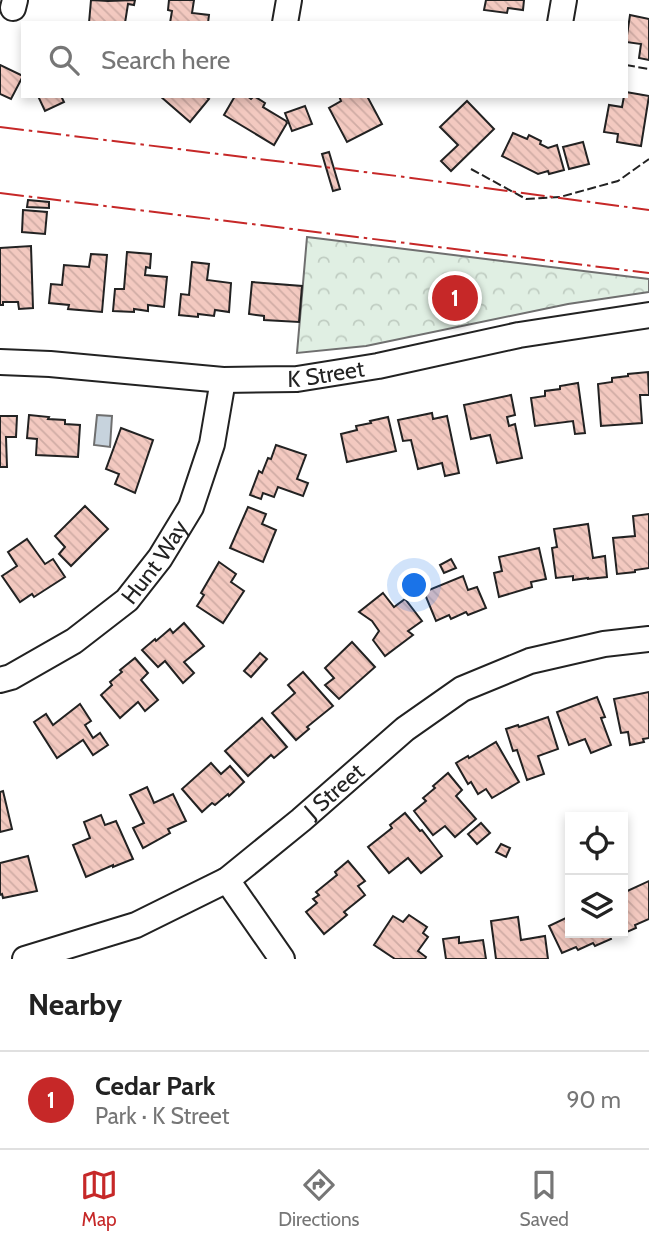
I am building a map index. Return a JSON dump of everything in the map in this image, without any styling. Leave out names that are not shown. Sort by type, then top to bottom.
[{"type":"street","points":[[285,21],[289,0]]},
{"type":"street","points":[[560,21],[564,0]]},
{"type":"street","name":"K Street","points":[[0,362],[223,380],[297,379],[379,366],[519,335],[649,315]]},
{"type":"street","name":"Hunt Way","points":[[0,680],[11,677],[75,642],[127,600],[160,558],[191,507],[212,444],[223,380]]},
{"type":"street","name":"J Street","points":[[25,959],[136,925],[227,880],[301,820],[405,729],[462,688],[530,662],[604,644],[649,639]]},
{"type":"street","points":[[227,880],[282,959]]},
{"type":"green space","points":[[307,237],[649,279],[649,292],[568,304],[366,346],[297,353]]},
{"type":"shaded area","points":[[97,415],[112,416],[110,447],[94,445]]},
{"type":"building","points":[[91,0],[135,0],[134,5],[128,4],[125,21],[89,21]]},
{"type":"building","points":[[169,0],[194,0],[192,13],[209,15],[208,21],[170,21],[172,11],[168,10]]},
{"type":"building","points":[[486,0],[524,0],[523,10],[508,8],[507,13],[484,10]]},
{"type":"building","points":[[630,15],[649,19],[649,60],[639,58],[641,44],[628,42]]},
{"type":"building","points":[[0,65],[21,75],[21,80],[11,99],[0,94]]},
{"type":"building","points":[[628,92],[649,96],[641,146],[617,142],[618,134],[604,132],[609,105],[622,107],[624,98],[628,98]]},
{"type":"building","points":[[39,98],[62,98],[64,102],[45,111]]},
{"type":"building","points":[[162,98],[209,99],[190,122]]},
{"type":"building","points":[[234,98],[257,98],[265,103],[263,107],[287,123],[274,145],[224,115]]},
{"type":"building","points":[[340,98],[368,98],[382,124],[347,142],[329,108],[341,101]]},
{"type":"building","points":[[467,101],[494,129],[451,171],[441,161],[458,145],[440,127]]},
{"type":"building","points":[[305,106],[312,124],[292,131],[285,113]]},
{"type":"building","points":[[513,133],[527,139],[529,135],[548,148],[557,145],[564,170],[538,174],[502,156]]},
{"type":"building","points":[[583,142],[589,164],[569,169],[563,147]]},
{"type":"building","points":[[329,152],[340,189],[333,191],[322,154]]},
{"type":"building","points":[[28,200],[49,202],[49,208],[27,207]]},
{"type":"building","points":[[23,210],[47,212],[45,234],[22,232]]},
{"type":"building","points":[[31,246],[33,308],[19,309],[18,302],[3,302],[3,305],[0,305],[0,248]]},
{"type":"building","points":[[127,252],[151,254],[150,268],[146,267],[145,275],[167,277],[164,307],[148,305],[148,311],[113,311],[115,289],[124,289]]},
{"type":"building","points":[[91,254],[107,255],[102,312],[68,309],[69,305],[49,303],[51,284],[62,285],[64,265],[89,267]]},
{"type":"building","points":[[192,262],[209,264],[207,280],[231,283],[229,312],[215,310],[214,316],[198,314],[198,317],[179,315],[181,294],[189,295]]},
{"type":"building","points":[[252,282],[302,286],[299,322],[264,320],[264,316],[249,314]]},
{"type":"building","points":[[648,372],[649,395],[640,395],[642,423],[601,426],[598,384],[612,382],[612,378],[628,374]]},
{"type":"building","points":[[578,383],[585,433],[575,434],[573,421],[535,426],[531,398],[545,396],[545,391],[560,389],[560,386]]},
{"type":"building","points":[[511,395],[515,415],[507,417],[509,426],[515,424],[522,458],[497,463],[490,435],[471,439],[464,405]]},
{"type":"building","points":[[432,413],[433,419],[447,416],[459,473],[445,476],[442,463],[418,469],[411,440],[403,441],[398,420]]},
{"type":"building","points":[[29,415],[80,425],[78,457],[36,455],[37,439],[27,438]]},
{"type":"building","points":[[0,416],[17,416],[16,437],[6,437],[7,467],[0,467]]},
{"type":"building","points":[[388,417],[396,451],[347,462],[341,434],[357,430],[356,426]]},
{"type":"building","points":[[121,428],[153,440],[135,493],[115,484],[119,474],[106,469]]},
{"type":"building","points":[[276,445],[306,455],[297,479],[308,483],[303,496],[278,487],[274,497],[263,493],[261,499],[250,495],[259,471],[262,473]]},
{"type":"building","points":[[85,506],[108,529],[71,566],[59,554],[65,547],[55,536]]},
{"type":"building","points":[[248,507],[266,514],[262,524],[276,530],[263,562],[230,548]]},
{"type":"building","points":[[649,514],[649,568],[617,574],[613,538],[635,536],[633,516]]},
{"type":"building","points":[[588,524],[593,558],[605,556],[607,577],[573,580],[573,576],[556,578],[552,548],[557,547],[554,529]]},
{"type":"building","points":[[27,539],[45,564],[53,559],[65,577],[34,597],[32,594],[20,602],[2,576],[17,566],[8,552]]},
{"type":"building","points":[[539,548],[546,579],[531,582],[532,587],[499,597],[494,573],[502,571],[499,557]]},
{"type":"building","points":[[451,559],[456,568],[444,573],[440,565]]},
{"type":"building","points":[[219,562],[236,574],[231,582],[244,591],[223,623],[197,606],[204,595],[201,593]]},
{"type":"building","points":[[463,576],[468,590],[477,587],[486,608],[468,615],[466,612],[451,619],[449,615],[436,621],[424,592]]},
{"type":"building","points":[[383,593],[394,607],[405,599],[422,621],[408,631],[413,635],[385,656],[373,640],[379,631],[372,621],[359,612]]},
{"type":"building","points":[[184,623],[204,646],[184,662],[194,673],[183,683],[165,661],[158,667],[142,650],[170,629],[173,633]]},
{"type":"building","points":[[352,642],[375,667],[339,699],[325,685],[334,678],[325,668]]},
{"type":"building","points":[[260,653],[267,659],[251,677],[244,671]]},
{"type":"building","points":[[135,658],[148,673],[141,680],[158,700],[145,711],[138,702],[120,718],[101,695],[112,685],[110,682],[122,672],[120,670]]},
{"type":"building","points":[[303,672],[333,706],[307,727],[309,729],[296,740],[272,713],[295,693],[288,685]]},
{"type":"building","points":[[649,692],[649,738],[630,745],[628,732],[621,733],[614,699]]},
{"type":"building","points":[[597,697],[611,745],[591,753],[585,739],[569,745],[557,712]]},
{"type":"building","points":[[80,704],[91,721],[85,725],[93,738],[100,733],[108,745],[93,755],[83,740],[57,758],[34,722],[46,714],[53,725]]},
{"type":"building","points":[[548,717],[558,749],[538,756],[544,774],[527,780],[517,750],[513,751],[506,729]]},
{"type":"building","points":[[262,718],[287,747],[274,758],[271,755],[248,776],[225,751]]},
{"type":"building","points":[[496,742],[519,782],[492,798],[486,789],[478,794],[471,782],[468,784],[456,763]]},
{"type":"building","points":[[211,763],[221,774],[230,766],[244,782],[229,796],[228,794],[215,805],[212,803],[202,812],[182,789]]},
{"type":"building","points":[[448,773],[462,790],[456,796],[476,819],[455,837],[445,826],[433,835],[414,811],[426,801],[423,798],[435,788],[433,786]]},
{"type":"building","points":[[147,787],[154,803],[173,794],[186,821],[168,829],[170,833],[143,848],[133,828],[144,823],[130,795]]},
{"type":"building","points":[[3,791],[12,829],[0,832],[0,792]]},
{"type":"building","points":[[405,813],[442,856],[421,873],[408,858],[389,873],[368,847],[392,828],[390,825]]},
{"type":"building","points":[[101,815],[105,825],[116,821],[133,859],[86,877],[73,845],[90,838],[84,822]]},
{"type":"building","points":[[481,823],[490,833],[477,844],[468,834]]},
{"type":"building","points":[[501,844],[510,848],[506,857],[496,852]]},
{"type":"building","points":[[28,856],[37,891],[3,898],[2,894],[0,895],[0,863]]},
{"type":"building","points":[[348,861],[365,881],[358,886],[365,895],[344,912],[347,915],[324,934],[306,912],[317,903],[313,899],[319,895],[316,892],[337,875],[335,872]]},
{"type":"building","points":[[649,881],[649,919],[628,932],[628,891]]},
{"type":"building","points":[[409,915],[427,927],[423,933],[428,937],[418,951],[425,959],[395,959],[374,945],[393,916],[403,922]]},
{"type":"building","points":[[518,917],[521,940],[545,936],[548,959],[496,959],[491,921]]},
{"type":"building","points":[[565,918],[565,938],[611,939],[595,946],[593,943],[562,953],[549,926]]},
{"type":"building","points":[[459,937],[459,943],[483,940],[486,959],[446,959],[443,939]]},
{"type":"fence","points":[[628,65],[649,69]]},
{"type":"fence","points":[[471,169],[526,199],[560,197],[618,181],[649,159]]},
{"type":"power","points":[[0,127],[649,210]]},
{"type":"power","points":[[0,193],[649,273]]},
{"type":"place","name":"Cedar Park","points":[[455,298]]}]
